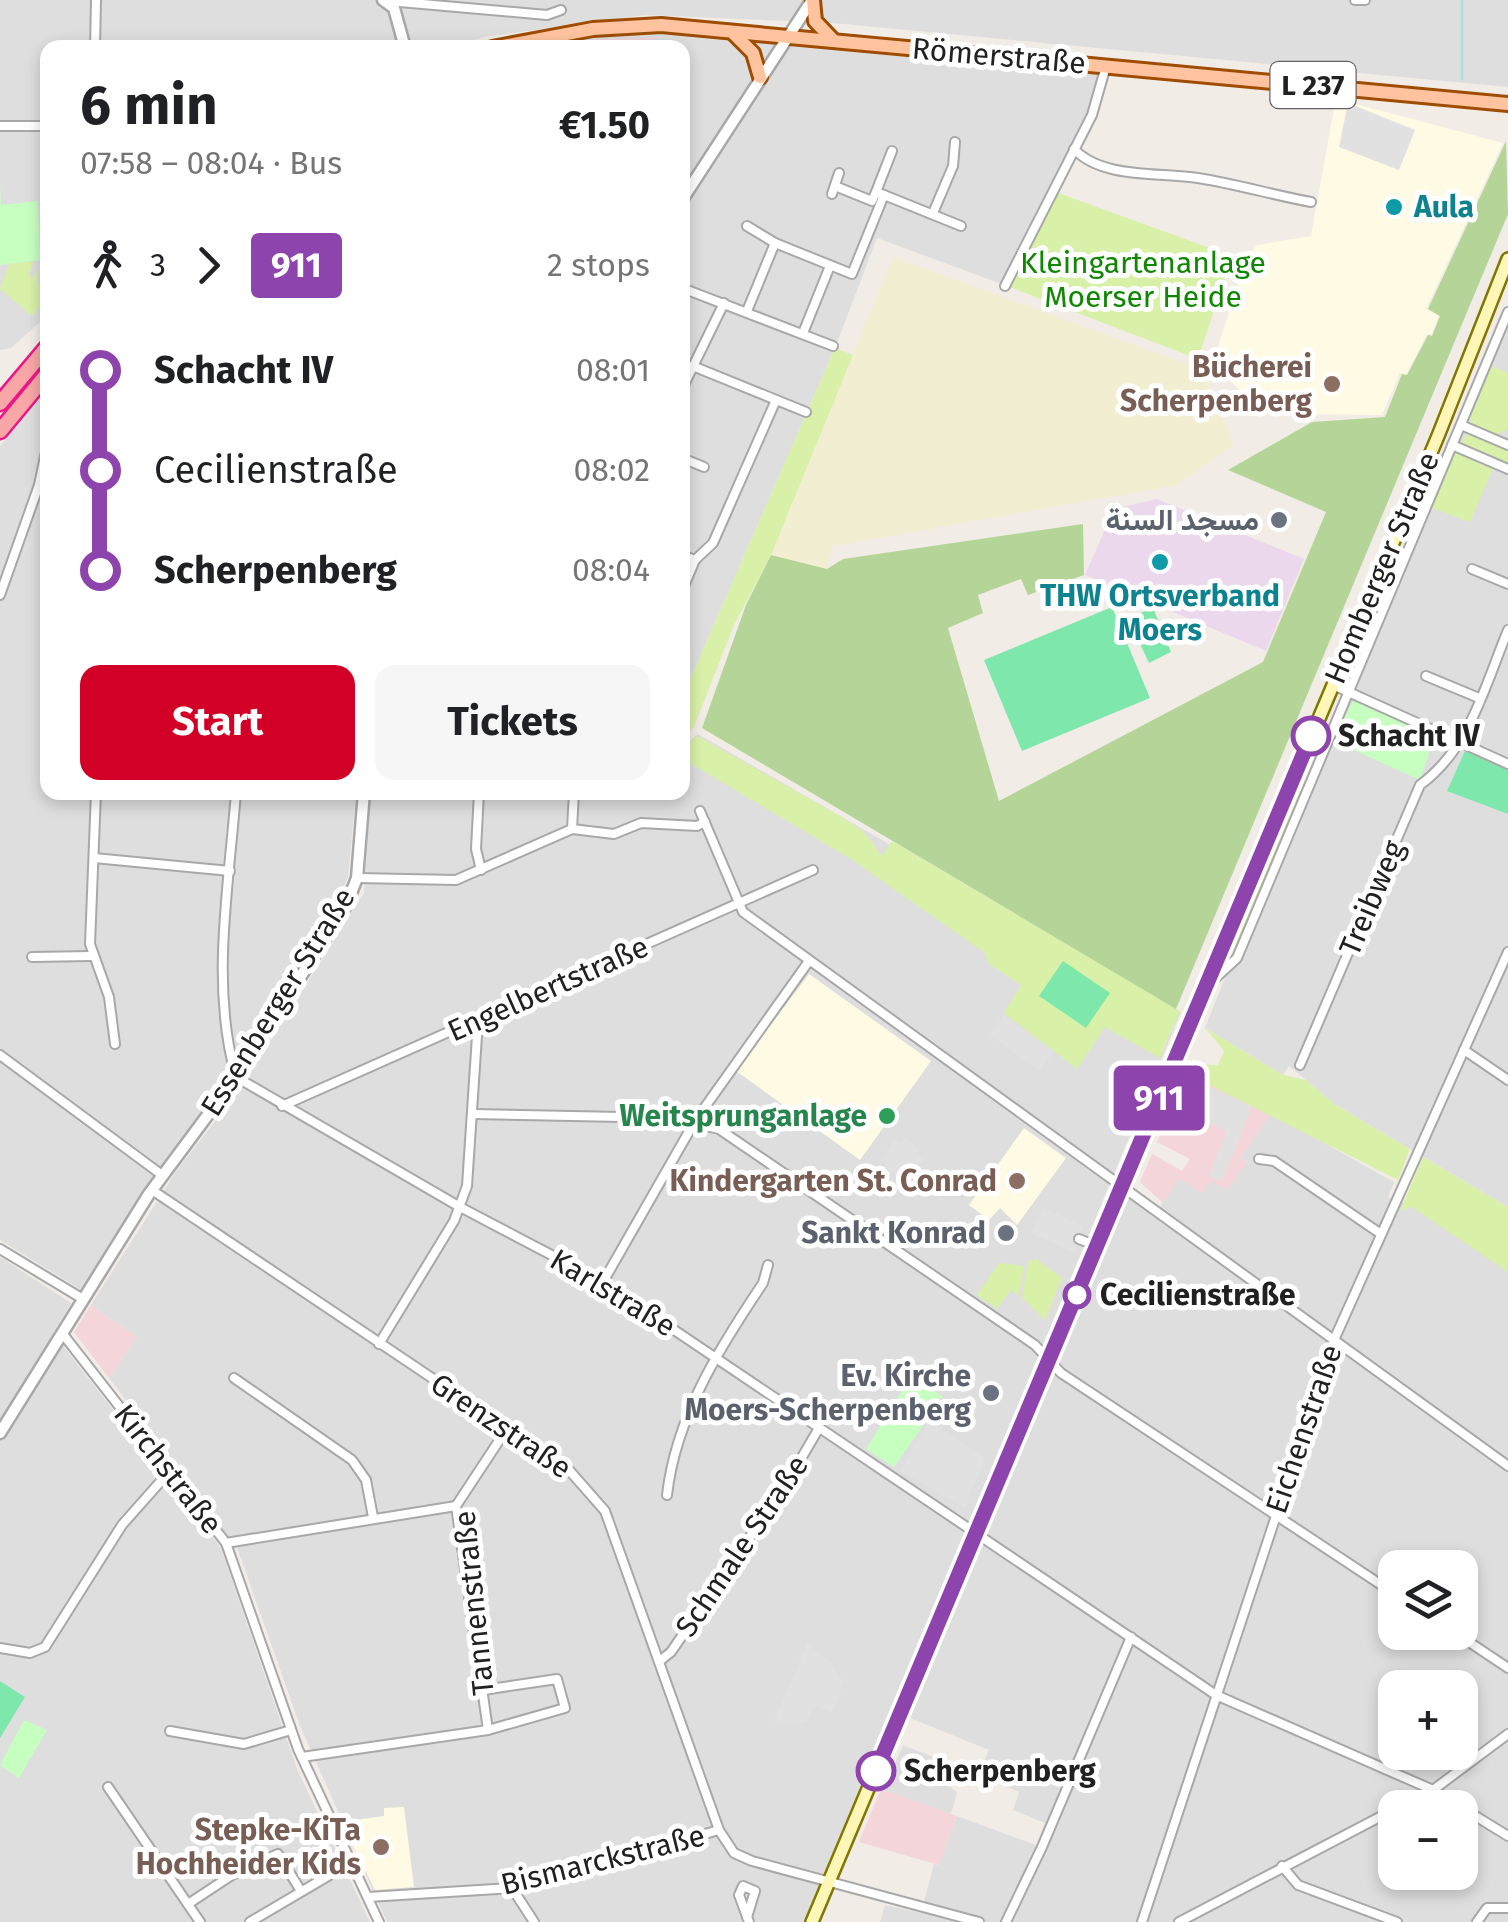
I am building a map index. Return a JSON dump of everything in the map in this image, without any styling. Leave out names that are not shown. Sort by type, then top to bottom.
[{"type":"highway","points":[[0,403],[40,356]]},
{"type":"highway","points":[[0,430],[40,383]]},
{"type":"main road","points":[[813,0],[814,21],[836,42]]},
{"type":"main road","name":"Römerstraße","points":[[542,40],[657,25],[1503,105]]},
{"type":"main road","points":[[732,33],[749,47],[760,77]]},
{"type":"main road","name":"Homberger Straße","points":[[812,1922],[1508,259]]},
{"type":"street","points":[[95,40],[96,0]]},
{"type":"street","points":[[386,0],[547,15],[561,10]]},
{"type":"street","points":[[386,0],[394,8],[403,40]]},
{"type":"street","points":[[690,187],[784,38],[813,0]]},
{"type":"street","points":[[1355,0],[1366,0]]},
{"type":"street","points":[[1006,286],[1098,97],[1106,66]]},
{"type":"street","points":[[0,126],[40,126]]},
{"type":"street","points":[[933,214],[953,166],[955,142]]},
{"type":"street","points":[[1074,149],[1087,162],[1161,178],[1194,177],[1311,202]]},
{"type":"street","points":[[747,226],[772,237],[775,244],[852,274],[892,151]]},
{"type":"street","points":[[839,172],[834,190],[872,201],[880,193]]},
{"type":"street","points":[[880,193],[961,226]]},
{"type":"street","points":[[747,311],[775,244]]},
{"type":"street","points":[[802,334],[830,266]]},
{"type":"street","points":[[690,291],[834,346]]},
{"type":"street","points":[[690,375],[724,303]]},
{"type":"street","name":"Homberger Straße","points":[[1206,986],[1237,958],[1508,312]]},
{"type":"street","points":[[695,367],[806,412]]},
{"type":"street","points":[[690,572],[695,560],[714,543],[776,400]]},
{"type":"street","name":"Homberger Straße","points":[[1461,426],[1508,445]]},
{"type":"street","name":"Homberger Straße","points":[[1452,445],[1508,469]]},
{"type":"street","points":[[690,461],[704,467]]},
{"type":"street","points":[[0,595],[40,496]]},
{"type":"street","points":[[690,558],[695,560]]},
{"type":"street","points":[[1472,569],[1508,584]]},
{"type":"street","name":"Treibweg","points":[[1300,1065],[1420,785],[1442,769],[1461,742],[1508,630]]},
{"type":"street","points":[[1426,676],[1479,698]]},
{"type":"street","points":[[1333,684],[1508,764]]},
{"type":"street","points":[[96,800],[91,956],[109,997],[115,1044]]},
{"type":"street","points":[[235,800],[222,979],[226,1042],[236,1077]]},
{"type":"street","name":"Essenberger Straße","points":[[0,1434],[150,1192],[236,1077],[346,906],[357,878],[363,800]]},
{"type":"street","points":[[479,800],[476,849],[482,870]]},
{"type":"street","points":[[572,829],[574,800]]},
{"type":"street","points":[[700,811],[743,912],[1508,1466]]},
{"type":"street","points":[[357,878],[434,883],[482,870],[572,829],[614,834],[642,823],[697,826],[705,822]]},
{"type":"street","points":[[94,858],[230,871]]},
{"type":"street","name":"Engelbertstraße","points":[[282,1106],[813,870]]},
{"type":"street","name":"Eichenstraße","points":[[1142,1922],[1334,1340],[1508,952]]},
{"type":"street","points":[[32,957],[91,956]]},
{"type":"street","points":[[603,1282],[695,1121],[809,961]]},
{"type":"street","points":[[378,1344],[460,1206],[467,1186],[478,1020]]},
{"type":"street","points":[[1464,1050],[1508,1080]]},
{"type":"street","points":[[0,1055],[162,1175]]},
{"type":"street","name":"Karlstraße","points":[[236,1077],[460,1206],[603,1282],[1216,1695],[1434,1790]]},
{"type":"street","points":[[473,1114],[695,1121],[719,1129],[1035,1345],[1061,1372],[1378,1583]]},
{"type":"street","points":[[1260,1158],[1274,1161],[1381,1234]]},
{"type":"street","name":"Grenzstraße","points":[[150,1192],[570,1470],[605,1511],[719,1830],[734,1852],[752,1862],[979,1922]]},
{"type":"street","points":[[1079,1239],[1097,1246]]},
{"type":"street","points":[[0,1248],[83,1299]]},
{"type":"street","points":[[667,1495],[670,1470],[714,1356],[763,1282],[768,1265]]},
{"type":"street","name":"Kirchstraße","points":[[62,1333],[226,1543],[302,1758],[378,1922]]},
{"type":"street","points":[[234,1378],[352,1460],[366,1480],[373,1517]]},
{"type":"street","name":"Schmale Straße","points":[[661,1660],[671,1652],[788,1481],[818,1428]]},
{"type":"street","name":"Tannenstraße","points":[[488,1730],[456,1506],[506,1430]]},
{"type":"street","points":[[0,1648],[30,1654],[45,1647],[122,1525],[169,1472]]},
{"type":"street","points":[[226,1543],[456,1506]]},
{"type":"street","points":[[1006,1922],[1131,1637]]},
{"type":"street","points":[[1478,1648],[1508,1668]]},
{"type":"street","points":[[302,1758],[488,1730],[562,1711],[566,1704],[557,1679],[483,1690]]},
{"type":"street","points":[[170,1731],[244,1744],[291,1730]]},
{"type":"street","points":[[1434,1790],[1508,1734]]},
{"type":"street","points":[[108,1787],[200,1922]]},
{"type":"street","points":[[1179,1922],[1378,1817]]},
{"type":"street","name":"Karlstraße","points":[[1478,1817],[1508,1836]]},
{"type":"street","name":"Bismarckstraße","points":[[368,1897],[512,1888],[719,1830]]},
{"type":"street","points":[[188,1904],[232,1875],[278,1854],[301,1891]]},
{"type":"street","points":[[250,1922],[350,1863]]},
{"type":"street","points":[[1282,1866],[1298,1884],[1398,1922]]},
{"type":"street","points":[[512,1888],[534,1922]]},
{"type":"street","points":[[1477,1922],[1488,1908],[1508,1908]]},
{"type":"shaded area","points":[[0,0],[1508,0],[1508,87],[833,23],[645,15],[473,40],[40,40],[40,322],[11,348],[0,350]]},
{"type":"shaded area","points":[[662,25],[1106,66],[1092,115],[1007,286],[877,238],[835,348],[690,680],[690,40],[583,40],[593,29]]},
{"type":"shaded area","points":[[655,38],[655,40],[580,40]]},
{"type":"shaded area","points":[[1335,103],[1356,104],[1503,143],[1426,309],[1439,316],[1431,335],[1427,334],[1406,375],[1400,373],[1382,415],[1277,414],[1254,406],[1213,362],[1247,257],[1257,245],[1311,236]]},
{"type":"shaded area","points":[[1348,103],[1415,130],[1399,170],[1339,147]]},
{"type":"shaded area","points":[[893,257],[1203,370],[1234,445],[1177,485],[833,546],[827,569],[771,555]]},
{"type":"shaded area","points":[[1508,327],[1508,1207],[1336,1105],[1289,1066],[1283,1075],[1205,1028],[1228,970],[1243,959]]},
{"type":"shaded area","points":[[40,397],[40,800],[355,800],[348,877],[333,911],[203,1116],[152,1177],[81,1290],[0,1240],[0,446]]},
{"type":"shaded area","points":[[1157,499],[1304,559],[1266,651],[1085,575],[1114,509]]},
{"type":"shaded area","points":[[698,734],[1181,1012],[804,1922],[387,1922],[300,1726],[238,1550],[109,1378],[137,1337],[91,1305],[177,1170],[238,1092],[364,893],[371,800],[690,800],[690,741]]},
{"type":"shaded area","points":[[809,974],[931,1061],[860,1160],[736,1071]]},
{"type":"shaded area","points":[[1004,1015],[1054,1051],[1040,1071],[990,1035]]},
{"type":"shaded area","points":[[1186,1073],[1271,1113],[1241,1158],[1247,1162],[1227,1190],[1212,1181],[1201,1193],[1179,1178],[1163,1203],[1140,1182],[1152,1154],[1182,1171],[1190,1159],[1157,1142]]},
{"type":"shaded area","points":[[1187,1077],[1252,1106],[1222,1181],[1209,1176],[1227,1132],[1177,1105]]},
{"type":"shaded area","points":[[1271,1113],[1394,1182],[1388,1197],[1428,1213],[1508,1272],[1508,1922],[880,1922],[885,1905],[921,1913],[934,1864],[939,1865],[957,1816],[1036,1845],[1045,1823],[1013,1810],[1019,1792],[978,1775],[989,1750],[910,1718],[1128,1197],[1154,1216],[1179,1177],[1212,1181],[1247,1161],[1240,1158]]},
{"type":"shaded area","name":"Kindergarten St. Conrad","points":[[1024,1128],[1066,1158],[1017,1225],[1000,1208],[989,1220],[969,1205]]},
{"type":"shaded area","points":[[905,1138],[919,1149],[915,1155],[927,1156],[912,1177],[905,1173],[900,1180],[884,1168],[888,1162],[882,1158],[894,1141],[900,1144]]},
{"type":"shaded area","points":[[1042,1207],[1084,1227],[1074,1252],[1031,1233]]},
{"type":"shaded area","points":[[0,1257],[71,1303],[53,1333],[221,1548],[297,1769],[370,1922],[0,1922]]},
{"type":"shaded area","points":[[91,1305],[137,1337],[109,1378],[74,1332]]},
{"type":"shaded area","points":[[940,1398],[953,1406],[939,1428],[985,1458],[965,1508],[901,1471]]},
{"type":"shaded area","points":[[807,1644],[832,1663],[838,1678],[845,1680],[832,1712],[814,1706],[806,1723],[781,1724],[774,1721]]},
{"type":"shaded area","points":[[903,1745],[948,1763],[941,1781],[957,1792],[951,1814],[884,1790]]},
{"type":"shaded area","points":[[881,1789],[957,1816],[939,1865],[859,1842]]},
{"type":"shaded area","name":"Stepke-KiTa Hochheider Kids","points":[[404,1807],[414,1887],[375,1890],[341,1822],[384,1816],[384,1808]]},
{"type":"green space","points":[[1506,141],[1508,214],[1176,1009],[702,728],[746,605],[771,555],[827,569],[843,559],[1083,524],[1084,575],[1028,595],[1021,579],[978,595],[983,613],[948,628],[999,801],[1263,662],[1326,512],[1228,470],[1312,422],[1385,417],[1402,374],[1407,375],[1428,335],[1432,336],[1440,316],[1428,309]]},
{"type":"green space","points":[[0,185],[1,205],[38,201],[40,260],[0,265]]},
{"type":"green space","name":"Kleingartenanlage Moerser Heide","points":[[1053,191],[1232,256],[1198,359],[1007,286]]},
{"type":"green space","points":[[34,261],[29,275],[32,279],[38,268],[40,306],[32,316],[0,289],[9,264]]},
{"type":"green space","points":[[835,348],[853,355],[771,555],[734,625],[690,731],[690,680]]},
{"type":"green space","points":[[1491,366],[1508,373],[1508,429],[1494,436],[1471,426],[1470,418]]},
{"type":"green space","points":[[1468,431],[1508,448],[1508,466],[1460,446]]},
{"type":"green space","points":[[1455,452],[1494,466],[1470,522],[1432,508]]},
{"type":"green space","points":[[1112,607],[1150,698],[1022,751],[984,660]]},
{"type":"green space","points":[[1153,608],[1171,652],[1149,663],[1128,618]]},
{"type":"green space","points":[[1354,698],[1435,735],[1420,780],[1334,741]]},
{"type":"green space","points":[[697,736],[842,817],[864,832],[882,856],[892,841],[1180,1011],[1160,1058],[1105,1027],[1077,1069],[1004,1013],[1021,985],[989,964],[984,952],[851,859],[690,763],[690,742]]},
{"type":"green space","points":[[1465,751],[1508,770],[1508,814],[1447,791]]},
{"type":"green space","points":[[1304,787],[1234,952],[1227,959],[1295,795]]},
{"type":"green space","points":[[1063,961],[1110,993],[1086,1028],[1039,996]]},
{"type":"green space","points":[[1205,1028],[1283,1075],[1306,1080],[1336,1105],[1410,1149],[1398,1180],[1186,1073],[1189,1064],[1218,1065],[1224,1051]]},
{"type":"green space","points":[[1423,1157],[1508,1207],[1508,1272],[1412,1207],[1400,1211]]},
{"type":"green space","points":[[1036,1259],[1062,1278],[1045,1320],[1022,1297],[1028,1262]]},
{"type":"green space","points":[[999,1263],[1024,1266],[1019,1295],[1011,1290],[997,1309],[977,1295]]},
{"type":"green space","points":[[911,1376],[943,1397],[894,1467],[866,1449]]},
{"type":"green space","points":[[0,1681],[25,1697],[0,1738]]},
{"type":"green space","points":[[24,1720],[47,1730],[19,1778],[0,1765]]},
{"type":"waterway","points":[[1462,0],[1462,79]]},
{"type":"bus line","name":"911","points":[[876,1771],[1311,736]]},
{"type":"place","name":"Aula","points":[[1394,207]]},
{"type":"place","name":"Bücherei Scherpenberg","points":[[1332,384]]},
{"type":"place","name":"مسجد السنة","points":[[1279,520]]},
{"type":"place","name":"THW Ortsverband Moers","points":[[1160,562]]},
{"type":"place","name":"Schacht IV","points":[[1311,736]]},
{"type":"place","name":"Weitsprunganlage","points":[[887,1116]]},
{"type":"place","name":"Kindergarten St. Conrad","points":[[1017,1181]]},
{"type":"place","name":"Sankt Konrad","points":[[1006,1233]]},
{"type":"place","name":"Cecilienstraße","points":[[1077,1295]]},
{"type":"place","name":"Ev. Kirche Moers-Scherpenberg","points":[[991,1393]]},
{"type":"place","name":"Scherpenberg","points":[[876,1771]]},
{"type":"place","name":"Stepke-KiTa Hochheider Kids","points":[[381,1847]]}]
